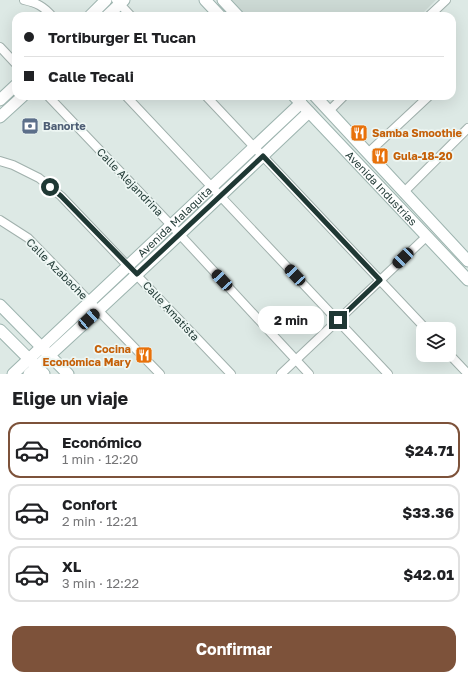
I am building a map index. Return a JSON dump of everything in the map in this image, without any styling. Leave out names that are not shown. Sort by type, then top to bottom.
[{"type":"street","points":[[24,0],[41,5],[49,12]]},
{"type":"street","points":[[94,12],[106,0]]},
{"type":"street","points":[[205,0],[216,12]]},
{"type":"street","points":[[223,0],[234,12]]},
{"type":"street","points":[[433,12],[446,0]]},
{"type":"street","points":[[110,12],[120,1],[128,12]]},
{"type":"street","points":[[0,47],[12,60]]},
{"type":"street","points":[[0,100],[12,89]]},
{"type":"street","points":[[0,117],[19,100]]},
{"type":"street","name":"Calle Alejandrina","points":[[52,100],[171,225],[309,374]]},
{"type":"street","points":[[130,100],[388,374]]},
{"type":"street","points":[[210,100],[419,322]]},
{"type":"street","name":"Avenida Malaquita","points":[[13,374],[35,369],[46,350],[90,301],[254,147],[297,100]]},
{"type":"street","name":"Avenida Industrias","points":[[297,100],[468,280]]},
{"type":"street","name":"Avenida Industrias","points":[[319,100],[468,261]]},
{"type":"street","points":[[329,111],[340,100]]},
{"type":"street","points":[[368,153],[425,100]]},
{"type":"street","name":"Avenida Malaquita","points":[[46,350],[99,310],[310,112]]},
{"type":"street","points":[[404,192],[468,128]]},
{"type":"street","name":"Calle Amatista","points":[[0,161],[13,165],[39,178],[61,196],[231,374]]},
{"type":"street","name":"Calle Azabache","points":[[0,220],[28,238],[160,374]]},
{"type":"street","points":[[282,374],[426,236]]},
{"type":"street","points":[[0,305],[68,374]]},
{"type":"street","points":[[0,330],[35,369]]},
{"type":"street","points":[[456,361],[468,374]]},
{"type":"shaded area","points":[[231,0],[436,0],[424,12],[242,12]]},
{"type":"place","name":"Banorte","points":[[30,126]]},
{"type":"place","name":"Samba Smoothie","points":[[359,133]]},
{"type":"place","name":"Gula-18-20","points":[[380,156]]},
{"type":"place","name":"Cocina Económica Mary","points":[[144,355]]},
{"type":"route","points":[[50,187],[61,196],[137,274],[263,156],[380,280],[338,320]]}]
